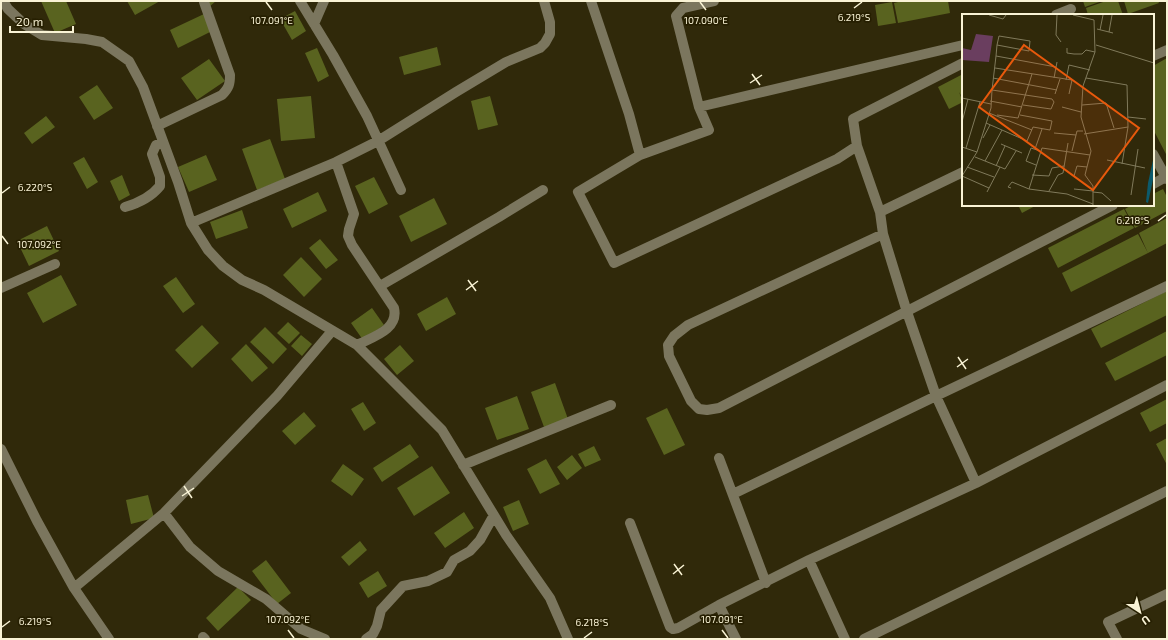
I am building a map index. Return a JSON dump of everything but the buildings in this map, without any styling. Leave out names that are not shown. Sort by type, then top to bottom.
[{"type":"street","points":[[3,1],[8,9],[24,24],[42,35],[102,42],[129,61],[143,87],[158,126],[191,223],[208,250],[223,266],[242,280],[264,290],[308,315],[356,345],[442,430],[506,535],[550,598],[568,639]]},
{"type":"street","points":[[300,1],[367,116],[401,190]]},
{"type":"street","points":[[314,24],[324,1]]},
{"type":"street","points":[[191,223],[336,162],[378,141],[506,62],[540,48],[550,34],[550,22],[544,1]]},
{"type":"street","points":[[591,1],[629,114],[640,155]]},
{"type":"street","points":[[714,1],[683,8],[676,16],[699,107],[709,130],[640,155],[578,192],[614,263],[837,159],[857,146]]},
{"type":"street","points":[[158,126],[222,95],[228,90],[230,75],[204,2]]},
{"type":"street","points":[[1058,14],[1071,8]]},
{"type":"street","points":[[699,107],[962,45]]},
{"type":"street","points":[[1154,56],[1167,50]]},
{"type":"street","points":[[962,64],[852,119],[857,146],[880,212],[883,234],[907,312],[936,396],[976,483]]},
{"type":"street","points":[[125,207],[136,204],[153,194],[160,186],[160,177],[152,154],[156,145],[163,142]]},
{"type":"street","points":[[1154,156],[1167,178],[1154,184]]},
{"type":"street","points":[[336,162],[354,214],[348,236],[352,246],[394,308],[396,315],[389,328],[356,345]]},
{"type":"street","points":[[880,212],[962,172]]},
{"type":"street","points":[[380,286],[499,218],[543,190]]},
{"type":"street","points":[[883,234],[688,325],[674,336],[668,344],[669,356],[691,401],[699,409],[707,410],[719,408],[1111,206]]},
{"type":"street","points":[[1,288],[55,264]]},
{"type":"street","points":[[733,494],[1167,286]]},
{"type":"street","points":[[74,588],[164,513],[277,396],[332,331]]},
{"type":"street","points":[[630,523],[670,627],[673,629],[678,628],[809,560],[976,483],[1167,385]]},
{"type":"street","points":[[463,465],[611,405]]},
{"type":"street","points":[[1,449],[37,521],[74,588],[109,639]]},
{"type":"street","points":[[719,458],[766,583]]},
{"type":"street","points":[[864,639],[1167,491]]},
{"type":"street","points":[[164,513],[190,547],[218,571],[266,599],[301,629],[325,639]]},
{"type":"street","points":[[366,639],[373,634],[378,626],[381,610],[404,586],[428,581],[447,572],[454,560],[470,551],[480,540],[494,515]]},
{"type":"street","points":[[809,560],[845,639]]},
{"type":"street","points":[[1117,639],[1108,622],[1167,594]]},
{"type":"street","points":[[720,605],[736,639]]}]
